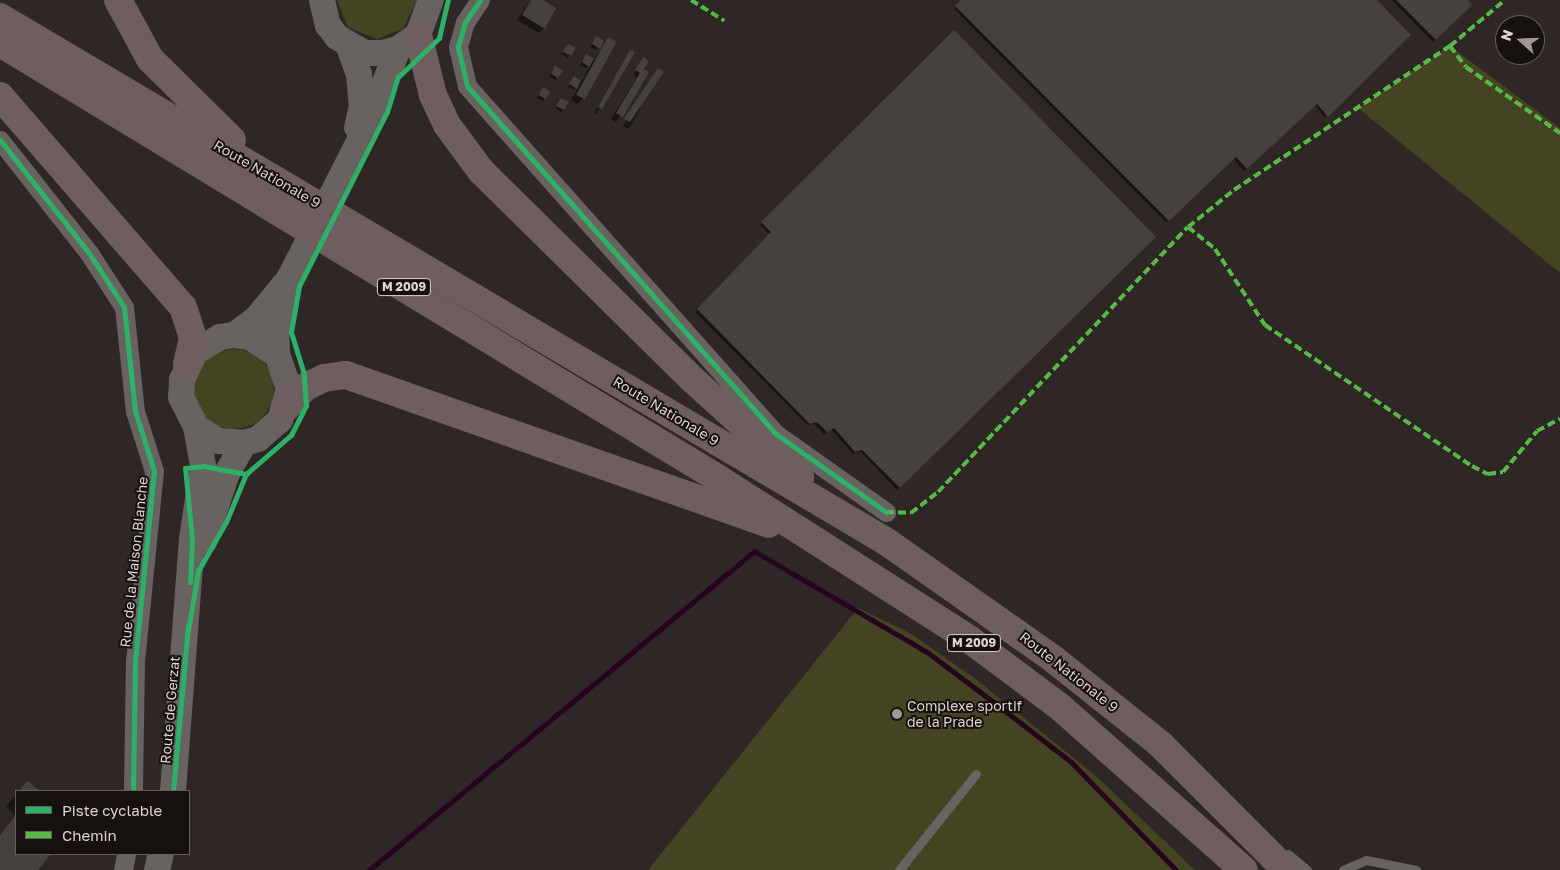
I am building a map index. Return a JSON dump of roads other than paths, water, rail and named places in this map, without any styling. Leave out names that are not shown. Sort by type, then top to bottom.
[{"type":"highway","points":[[118,0],[138,44],[163,76],[264,171]]},
{"type":"highway","name":"Route Nationale 9","points":[[0,17],[264,171],[778,478],[816,496],[1052,658],[1160,744],[1240,821],[1280,852]]},
{"type":"highway","points":[[408,42],[447,124],[481,171],[816,496]]},
{"type":"highway","name":"Route Nationale 9","points":[[0,43],[487,337],[969,639],[1051,701],[1175,805],[1244,870]]},
{"type":"highway","points":[[0,96],[183,307],[193,338],[187,364]]},
{"type":"highway","points":[[287,407],[306,387],[324,378],[346,375],[806,537]]},
{"type":"main road","points":[[322,0],[328,25],[349,47],[359,74],[362,106],[352,152]]},
{"type":"main road","points":[[277,355],[276,332],[289,279],[431,0]]},
{"type":"main road","points":[[349,47],[365,53],[408,42]]},
{"type":"main road","points":[[234,335],[250,337],[277,355],[286,370],[287,407],[270,431],[244,443],[218,441],[196,427],[181,397],[187,364],[206,343],[234,335],[256,319],[289,279]]},
{"type":"main road","name":"Route de Gerzat","points":[[173,790],[188,631],[192,539],[203,466],[196,427]]},
{"type":"main road","name":"Route de Gerzat","points":[[188,631],[212,514],[244,443]]},
{"type":"main road","points":[[157,870],[161,855]]},
{"type":"street","points":[[480,0],[465,22],[458,47],[467,86],[769,426],[886,512]]},
{"type":"street","name":"Rue de la Maison Blanche","points":[[0,140],[89,252],[124,307],[135,412],[154,471],[135,660],[133,790]]},
{"type":"street","points":[[123,870],[126,855]]},
{"type":"lane","points":[[899,870],[976,774]]},
{"type":"lane","points":[[1280,852],[1307,870]]},
{"type":"lane","points":[[1342,870],[1366,860],[1416,870]]},
{"type":"waterway","points":[[369,870],[754,551],[927,652],[996,704],[1071,762],[1176,870]]},
{"type":"place","name":"Complexe sportif de la Prade","points":[[897,714]]}]
